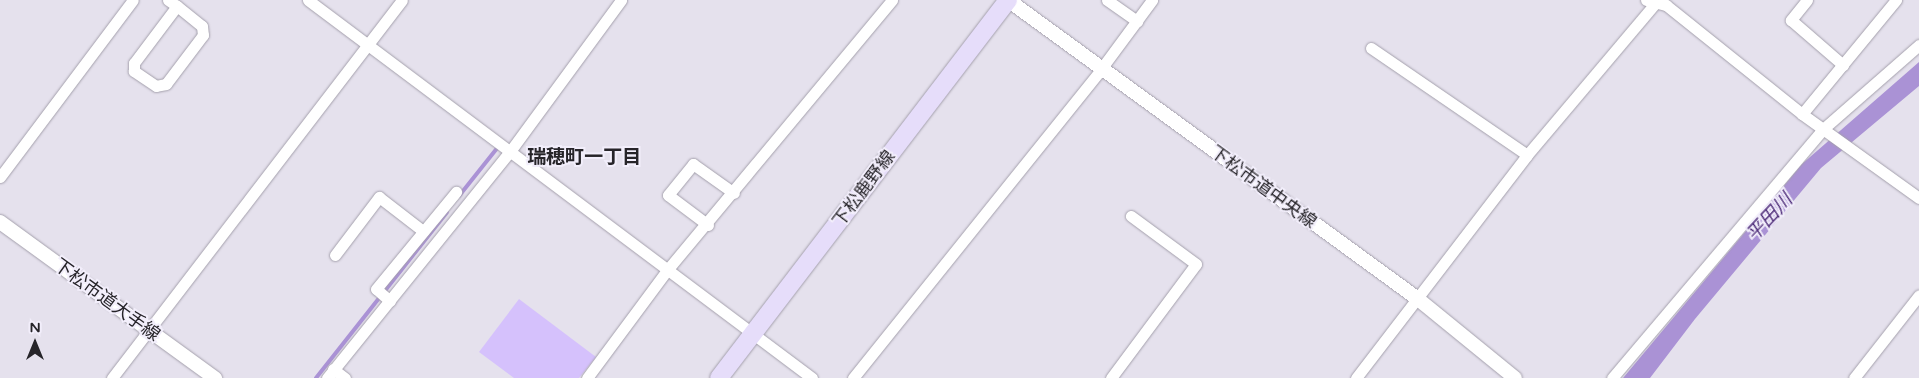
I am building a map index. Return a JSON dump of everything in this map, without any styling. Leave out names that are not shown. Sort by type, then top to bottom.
[{"type":"main road","name":"下松鹿野線","points":[[719,378],[1008,0]]},
{"type":"street","points":[[0,177],[132,0]]},
{"type":"street","points":[[308,0],[511,150],[752,335],[812,378]]},
{"type":"street","points":[[112,378],[367,43],[402,0]]},
{"type":"street","points":[[345,378],[330,374],[511,150],[621,0]]},
{"type":"street","points":[[587,378],[668,269],[708,225],[892,0]]},
{"type":"street","name":"下松市道中央線","points":[[1008,0],[1418,299],[1515,378]]},
{"type":"street","points":[[1107,0],[1137,20]]},
{"type":"street","points":[[853,378],[1101,69],[1152,0]]},
{"type":"street","points":[[1807,0],[1791,20],[1843,65]]},
{"type":"street","points":[[1802,114],[1896,0]]},
{"type":"street","points":[[1356,378],[1527,155],[1654,1],[1666,5],[1802,114],[1919,198]]},
{"type":"street","points":[[173,3],[202,26],[203,35],[166,84],[156,86],[134,71],[134,63],[173,3]]},
{"type":"street","points":[[1612,378],[1825,130],[1919,45]]},
{"type":"street","points":[[1370,48],[1527,155]]},
{"type":"street","points":[[708,225],[668,195],[693,164],[734,193]]},
{"type":"street","points":[[390,301],[376,289],[456,192]]},
{"type":"street","points":[[335,255],[379,197],[423,231]]},
{"type":"street","points":[[1112,378],[1196,264],[1131,216]]},
{"type":"street","name":"下松市道大手線","points":[[0,222],[215,378]]},
{"type":"street","points":[[1854,378],[1919,295]]},
{"type":"shaded area","points":[[519,299],[596,357],[579,378],[514,378],[479,352]]},
{"type":"water","name":"平田川","points":[[1919,62],[1919,86],[1821,168],[1695,319],[1650,378],[1623,378],[1802,164]]},
{"type":"waterway","points":[[459,196],[498,147]]},
{"type":"waterway","points":[[316,378],[447,212]]},
{"type":"district","name":"瑞穂町一丁目","points":[[584,158]]}]
